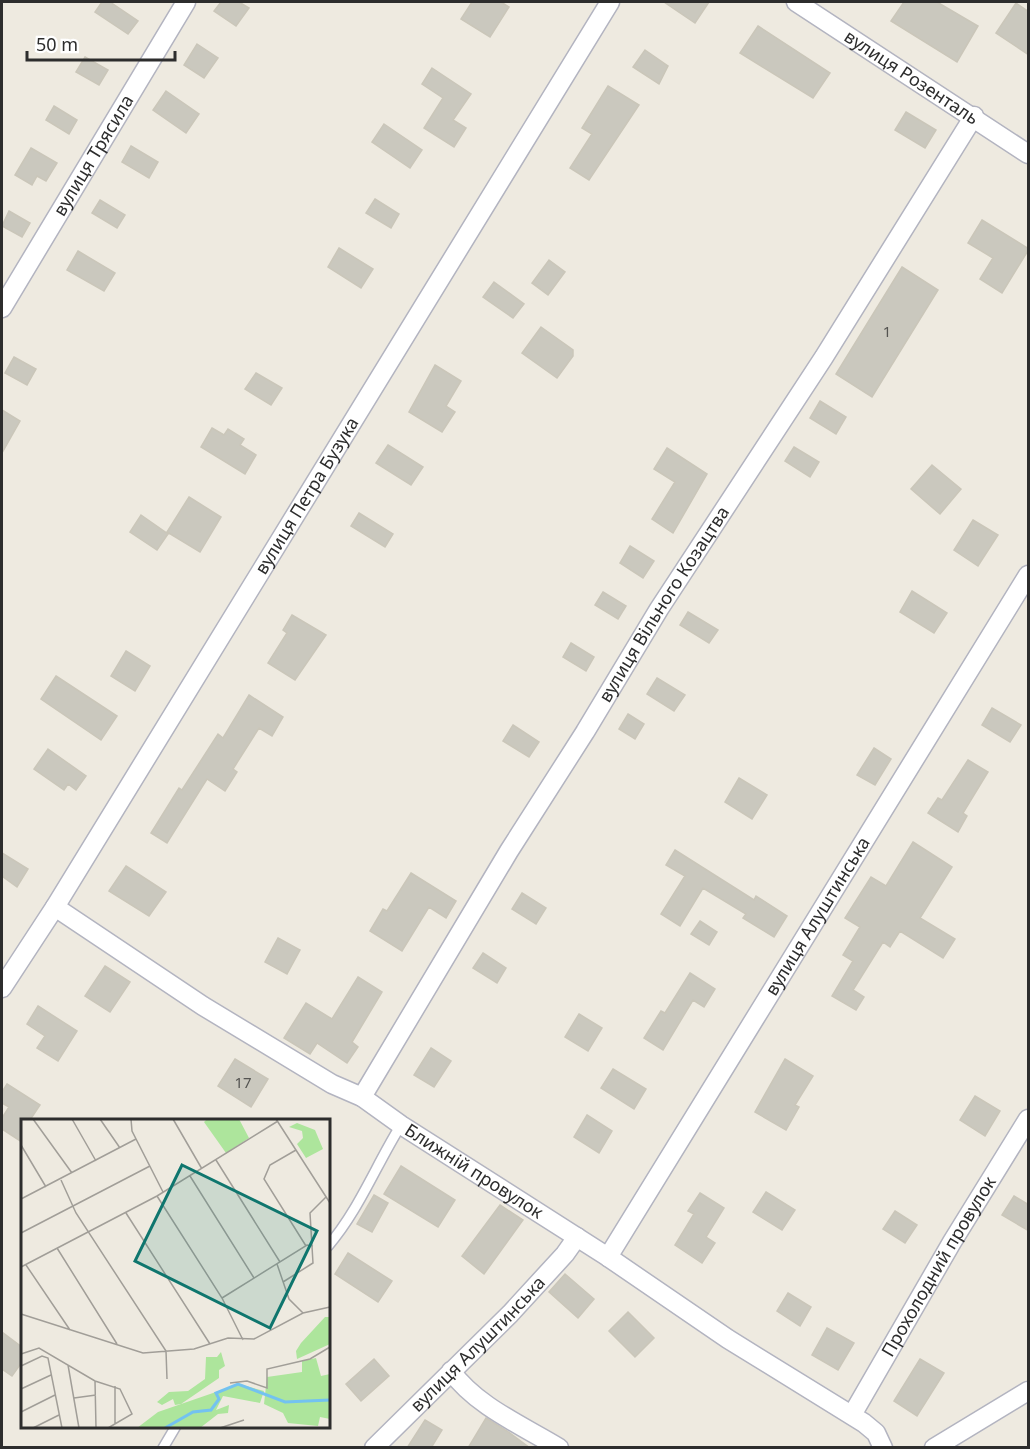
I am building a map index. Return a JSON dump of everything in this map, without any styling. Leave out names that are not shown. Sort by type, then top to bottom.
[{"type":"street","name":"вулиця Трясила","points":[[2,308],[186,2]]},
{"type":"street","name":"вулиця Петра Бузука","points":[[2,988],[55,907],[610,2]]},
{"type":"street","name":"вулиця Розенталь","points":[[796,2],[1029,154]]},
{"type":"street","name":"вулиця Вільного Козацтва","points":[[362,1097],[509,851],[585,732],[659,609],[824,357],[974,116]]},
{"type":"street","name":"вулиця Алуштинська","points":[[608,1257],[1029,575]]},
{"type":"street","name":"Ближній провулок","points":[[55,907],[203,1006],[332,1084],[362,1097],[401,1125],[608,1257],[728,1339],[852,1415],[876,1433],[883,1448]]},
{"type":"street","name":"Прохолодний провулок","points":[[852,1415],[946,1252],[1029,1119]]},
{"type":"street","name":"вулиця Алуштинська","points":[[374,1448],[524,1299],[577,1237]]},
{"type":"street","points":[[451,1371],[458,1381],[481,1399],[559,1448]]},
{"type":"street","points":[[934,1448],[1029,1391]]},
{"type":"lane","points":[[330,1243],[364,1194],[378,1162],[401,1125]]},
{"type":"lane","points":[[163,1448],[175,1428]]},
{"type":"building","points":[[102,2],[110,2],[138,21],[128,34],[95,12]]},
{"type":"building","points":[[221,2],[239,2],[249,8],[236,26],[214,11]]},
{"type":"building","points":[[472,2],[501,2],[509,7],[490,37],[461,19]]},
{"type":"building","points":[[664,2],[709,2],[695,23]]},
{"type":"building","points":[[904,2],[937,2],[978,26],[957,62],[891,21]]},
{"type":"building","points":[[1016,3],[1029,12],[1029,55],[996,33]]},
{"type":"building","points":[[758,26],[830,73],[813,98],[740,53]]},
{"type":"building","points":[[197,44],[218,58],[204,78],[184,65]]},
{"type":"building","points":[[645,50],[668,66],[659,84],[633,67]]},
{"type":"building","points":[[85,57],[108,70],[99,85],[76,72]]},
{"type":"building","points":[[432,68],[471,94],[453,120],[466,128],[454,147],[424,128],[443,98],[422,84]]},
{"type":"building","points":[[608,86],[639,105],[589,180],[570,168],[592,134],[582,128]]},
{"type":"building","points":[[166,91],[199,114],[186,133],[153,110]]},
{"type":"building","points":[[54,106],[77,120],[69,134],[46,120]]},
{"type":"building","points":[[906,112],[936,130],[925,148],[895,130]]},
{"type":"building","points":[[384,124],[422,150],[410,168],[372,142]]},
{"type":"building","points":[[131,146],[158,162],[149,178],[122,162]]},
{"type":"building","points":[[31,148],[57,163],[46,181],[37,176],[32,185],[15,175]]},
{"type":"building","points":[[375,199],[399,214],[391,228],[366,213]]},
{"type":"building","points":[[100,200],[125,215],[117,228],[92,213]]},
{"type":"building","points":[[9,211],[30,223],[22,237],[2,226]]},
{"type":"building","points":[[982,220],[1029,249],[1002,293],[980,279],[993,258],[968,243]]},
{"type":"building","points":[[339,248],[373,269],[361,288],[328,267]]},
{"type":"building","points":[[78,251],[115,273],[104,291],[67,270]]},
{"type":"building","points":[[549,260],[565,272],[548,295],[532,283]]},
{"type":"building","points":[[902,267],[938,290],[872,397],[836,374]]},
{"type":"building","points":[[494,282],[524,304],[513,318],[483,297]]},
{"type":"building","points":[[541,327],[573,350],[573,356],[557,378],[522,353]]},
{"type":"building","points":[[14,357],[36,369],[27,385],[5,373]]},
{"type":"building","points":[[435,365],[461,381],[446,406],[455,412],[442,432],[409,412]]},
{"type":"building","points":[[256,373],[282,388],[271,405],[245,389]]},
{"type":"building","points":[[820,401],[846,417],[836,434],[810,418]]},
{"type":"building","points":[[2,410],[20,421],[2,453]]},
{"type":"building","points":[[212,428],[224,435],[228,429],[244,439],[240,445],[256,455],[245,474],[201,447]]},
{"type":"building","points":[[388,445],[423,467],[411,485],[376,463]]},
{"type":"building","points":[[794,447],[819,462],[810,477],[785,461]]},
{"type":"building","points":[[667,448],[707,474],[673,533],[652,519],[675,482],[654,469]]},
{"type":"building","points":[[932,465],[961,489],[940,514],[911,489]]},
{"type":"building","points":[[189,497],[221,517],[200,552],[167,532]]},
{"type":"building","points":[[359,513],[393,534],[385,547],[351,526]]},
{"type":"building","points":[[141,515],[168,534],[157,550],[130,532]]},
{"type":"building","points":[[973,520],[998,535],[978,566],[954,550]]},
{"type":"building","points":[[630,546],[654,561],[643,578],[620,563]]},
{"type":"building","points":[[912,591],[947,613],[934,633],[900,612]]},
{"type":"building","points":[[603,592],[626,606],[618,619],[595,605]]},
{"type":"building","points":[[688,612],[718,630],[709,643],[680,625]]},
{"type":"building","points":[[292,615],[326,635],[295,680],[268,663],[287,633],[283,630]]},
{"type":"building","points":[[571,643],[594,657],[586,671],[563,657]]},
{"type":"building","points":[[126,651],[150,666],[135,691],[111,676]]},
{"type":"building","points":[[56,676],[117,716],[101,740],[41,699]]},
{"type":"building","points":[[657,678],[685,695],[674,711],[647,694]]},
{"type":"building","points":[[249,695],[283,717],[272,736],[259,728],[233,769],[237,772],[225,791],[207,779],[167,843],[151,833],[179,788],[182,790],[218,734],[223,738]]},
{"type":"building","points":[[992,708],[1021,725],[1010,742],[982,725]]},
{"type":"building","points":[[628,714],[644,724],[635,739],[619,729]]},
{"type":"building","points":[[513,725],[539,742],[529,757],[503,741]]},
{"type":"building","points":[[874,748],[891,759],[875,785],[857,775]]},
{"type":"building","points":[[48,749],[86,776],[76,790],[68,784],[64,790],[34,769]]},
{"type":"building","points":[[968,760],[988,772],[963,813],[967,816],[958,832],[928,813],[938,798],[942,800]]},
{"type":"building","points":[[739,778],[767,795],[752,819],[725,802]]},
{"type":"building","points":[[913,842],[952,867],[920,918],[955,939],[943,958],[900,931],[890,947],[883,942],[853,990],[864,997],[856,1010],[832,996],[853,961],[843,955],[860,927],[845,918],[871,877],[886,886]]},
{"type":"building","points":[[675,850],[754,900],[756,896],[787,916],[774,937],[743,918],[746,914],[703,888],[680,926],[661,914],[685,876],[666,865]]},
{"type":"building","points":[[2,853],[28,869],[17,887],[2,876]]},
{"type":"building","points":[[126,866],[166,892],[149,916],[109,891]]},
{"type":"building","points":[[411,873],[456,901],[446,918],[429,907],[402,951],[370,931],[383,909],[387,911]]},
{"type":"building","points":[[522,893],[546,908],[536,924],[512,909]]},
{"type":"building","points":[[700,921],[717,932],[709,945],[691,934]]},
{"type":"building","points":[[278,938],[300,950],[287,974],[265,962]]},
{"type":"building","points":[[483,953],[506,968],[497,983],[473,968]]},
{"type":"building","points":[[105,966],[130,982],[110,1012],[85,996]]},
{"type":"building","points":[[690,973],[715,989],[704,1007],[693,1000],[663,1050],[644,1038],[661,1011],[665,1013]]},
{"type":"building","points":[[358,977],[382,992],[352,1042],[358,1047],[347,1063],[317,1043],[310,1054],[284,1038],[306,1003],[332,1019]]},
{"type":"building","points":[[38,1006],[77,1031],[58,1061],[37,1048],[45,1036],[27,1024]]},
{"type":"building","points":[[579,1014],[602,1028],[588,1051],[565,1037]]},
{"type":"building","points":[[431,1048],[451,1061],[434,1087],[414,1075]]},
{"type":"building","points":[[235,1059],[268,1079],[251,1107],[218,1086]]},
{"type":"building","points":[[785,1059],[813,1076],[795,1105],[799,1107],[786,1130],[755,1112]]},
{"type":"building","points":[[613,1069],[646,1089],[634,1109],[601,1088]]},
{"type":"building","points":[[7,1084],[40,1105],[31,1119],[21,1119],[21,1141],[2,1129],[2,1118],[9,1107],[2,1103],[2,1092]]},
{"type":"building","points":[[975,1096],[1000,1111],[985,1136],[960,1120]]},
{"type":"building","points":[[587,1115],[612,1131],[599,1153],[574,1137]]},
{"type":"building","points":[[401,1166],[455,1200],[438,1227],[384,1194]]},
{"type":"building","points":[[766,1192],[795,1210],[782,1230],[753,1212]]},
{"type":"building","points":[[700,1193],[724,1208],[706,1237],[715,1243],[702,1263],[675,1245],[694,1214],[688,1211]]},
{"type":"building","points":[[374,1195],[388,1203],[372,1232],[357,1224]]},
{"type":"building","points":[[1014,1196],[1029,1205],[1029,1231],[1002,1215]]},
{"type":"building","points":[[500,1205],[523,1220],[484,1274],[462,1256]]},
{"type":"building","points":[[895,1211],[917,1225],[905,1243],[883,1229]]},
{"type":"building","points":[[348,1253],[392,1281],[378,1302],[335,1274]]},
{"type":"building","points":[[565,1274],[594,1299],[578,1318],[549,1292]]},
{"type":"building","points":[[788,1293],[811,1307],[800,1326],[777,1311]]},
{"type":"building","points":[[628,1312],[654,1338],[635,1357],[609,1331]]},
{"type":"building","points":[[827,1328],[854,1343],[838,1370],[812,1355]]},
{"type":"building","points":[[2,1332],[21,1346],[21,1363],[12,1376],[2,1369]]},
{"type":"building","points":[[374,1359],[389,1376],[361,1401],[346,1384]]},
{"type":"building","points":[[920,1359],[944,1373],[917,1416],[894,1401]]},
{"type":"building","points":[[486,1418],[507,1431],[530,1448],[468,1448]]},
{"type":"building","points":[[425,1420],[442,1430],[431,1448],[407,1448]]}]
